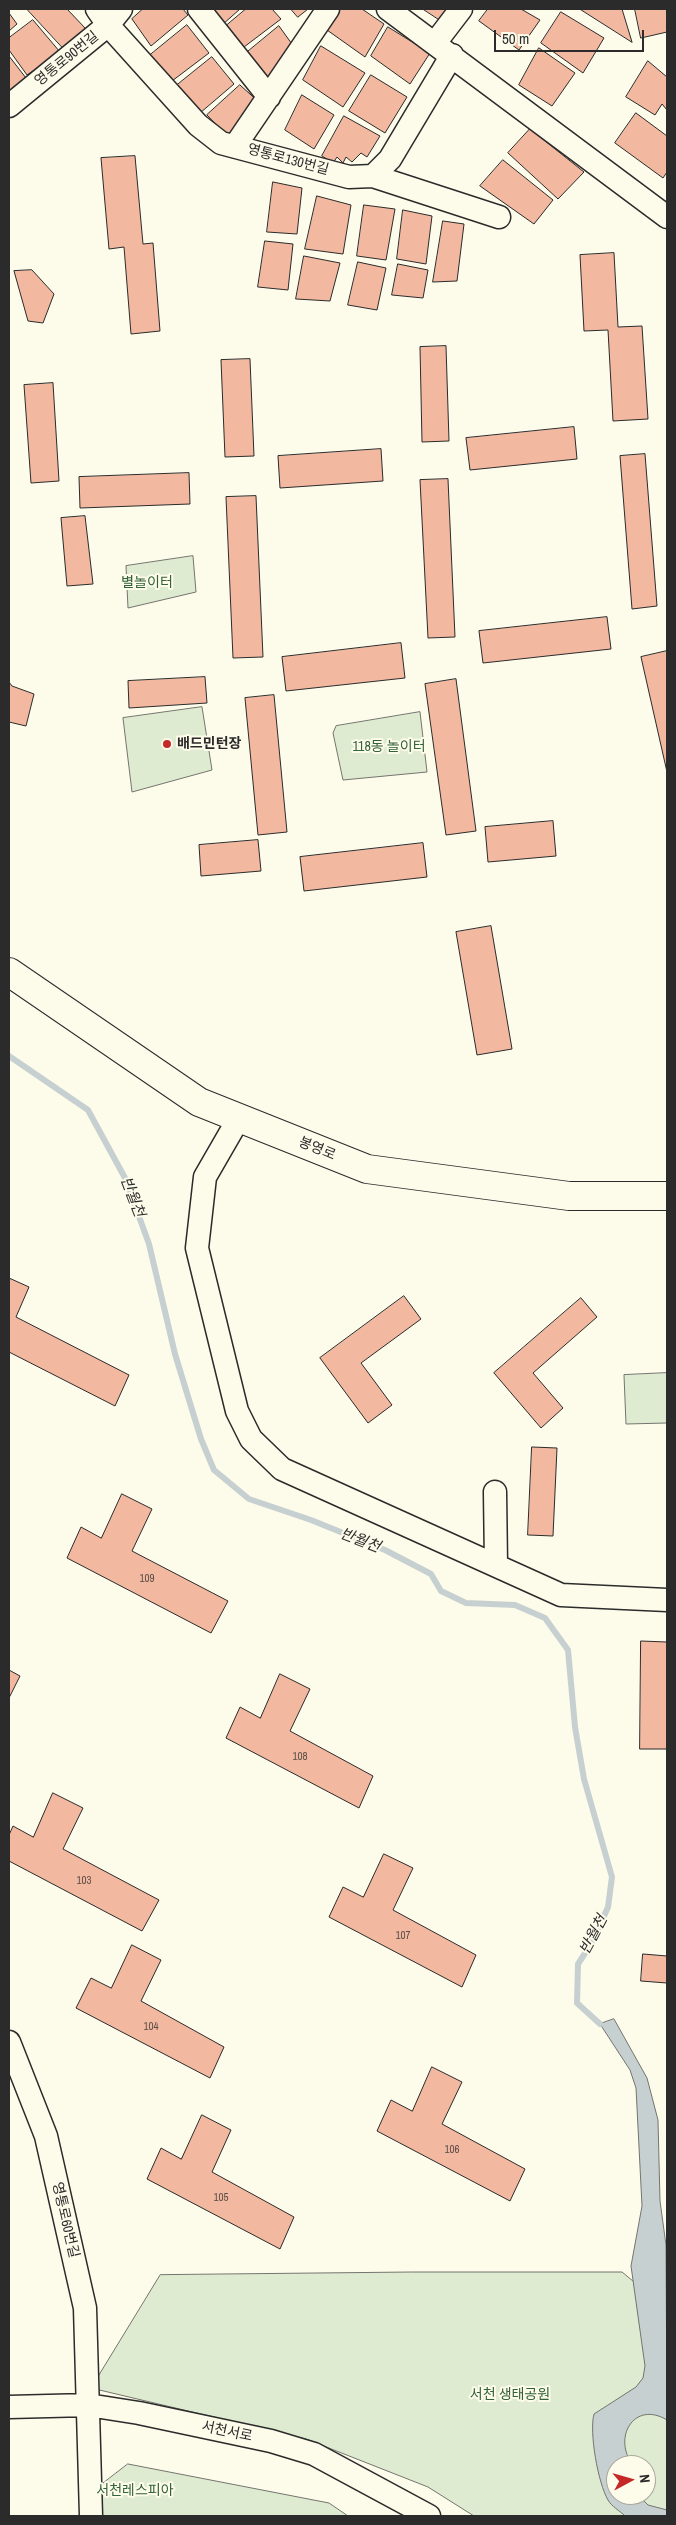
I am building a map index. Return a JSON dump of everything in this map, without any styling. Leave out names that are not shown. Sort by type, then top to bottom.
[{"type":"highway","name":"봉영로","points":[[9,972],[200,1102],[367,1169],[569,1196],[667,1196]]},
{"type":"street","points":[[198,9],[269,97]]},
{"type":"street","points":[[236,146],[328,9]]},
{"type":"street","points":[[388,9],[667,217]]},
{"type":"street","points":[[373,176],[390,158],[444,49],[461,9]]},
{"type":"street","name":"영통로90번길","points":[[9,106],[109,14]]},
{"type":"street","name":"영통로130번길","points":[[109,14],[198,125],[221,143],[349,177],[373,176],[499,217]]},
{"type":"street","points":[[239,1118],[205,1177],[197,1248],[237,1412],[251,1439],[282,1469],[560,1595],[667,1600]]},
{"type":"street","points":[[495,1492],[496,1565]]},
{"type":"street","name":"영통로60번길","points":[[9,2042],[46,2136],[85,2308],[91,2516]]},
{"type":"street","name":"서천서로","points":[[9,2407],[88,2405],[139,2413],[271,2441],[314,2454],[429,2516]]},
{"type":"green space","name":"별놀이터","points":[[193,556],[196,592],[128,608],[126,566]]},
{"type":"green space","name":"배드민턴장","points":[[202,707],[212,770],[132,792],[123,718]]},
{"type":"green space","name":"118동 놀이터","points":[[420,712],[427,772],[343,780],[333,733],[336,726]]},
{"type":"green space","points":[[667,1373],[667,1423],[626,1424],[624,1375]]},
{"type":"green space","name":"서천 생태공원","points":[[622,2272],[667,2309],[667,2516],[474,2516],[428,2487],[306,2439],[91,2388],[160,2275]]},
{"type":"green space","name":"서천레스피아","points":[[128,2464],[329,2503],[348,2516],[100,2516],[97,2488]]},
{"type":"shaded area","points":[[614,2019],[647,2078],[658,2120],[660,2201],[666,2245],[667,2420],[655,2415],[645,2415],[636,2418],[630,2425],[626,2434],[625,2444],[628,2455],[606,2455],[606,2496],[598,2470],[594,2445],[594,2414],[636,2387],[643,2378],[645,2366],[631,2266],[642,2206],[636,2088],[630,2070],[600,2024]]},
{"type":"shaded area","points":[[612,2505],[648,2505],[667,2510],[667,2516],[625,2516]]},
{"type":"building","points":[[27,9],[67,9],[86,29],[65,50]]},
{"type":"building","points":[[143,9],[183,9],[188,15],[151,46],[132,19]]},
{"type":"building","points":[[209,9],[240,9],[222,25]]},
{"type":"building","points":[[246,9],[272,9],[281,19],[240,50],[226,26]]},
{"type":"building","points":[[291,9],[308,9],[298,17]]},
{"type":"building","points":[[338,9],[362,9],[384,24],[365,57],[327,30]]},
{"type":"building","points":[[423,9],[448,9],[440,20]]},
{"type":"building","points":[[488,9],[521,9],[540,20],[519,50],[479,21]]},
{"type":"building","points":[[580,9],[622,9],[632,42]]},
{"type":"building","points":[[635,9],[667,9],[667,32],[641,38]]},
{"type":"building","points":[[561,12],[604,38],[583,73],[541,43]]},
{"type":"building","points":[[9,13],[17,24],[9,31]]},
{"type":"building","points":[[33,20],[60,52],[27,75],[9,50],[9,38]]},
{"type":"building","points":[[187,25],[209,53],[172,81],[149,56]]},
{"type":"building","points":[[279,26],[297,51],[268,80],[245,54]]},
{"type":"building","points":[[388,27],[430,53],[410,84],[371,56]]},
{"type":"building","points":[[321,46],[365,73],[343,107],[303,80]]},
{"type":"building","points":[[539,48],[575,73],[552,106],[519,85]]},
{"type":"building","points":[[9,56],[26,78],[9,93]]},
{"type":"building","points":[[212,57],[234,84],[200,113],[176,86]]},
{"type":"building","points":[[648,61],[667,77],[667,110],[662,104],[655,115],[626,97]]},
{"type":"building","points":[[371,75],[407,97],[385,133],[349,111]]},
{"type":"building","points":[[240,85],[261,104],[227,136],[207,115]]},
{"type":"building","points":[[302,95],[334,115],[314,149],[285,130]]},
{"type":"building","points":[[636,113],[667,136],[667,172],[663,178],[615,143]]},
{"type":"building","points":[[344,116],[380,136],[367,157],[361,153],[352,162],[346,157],[343,163],[337,157],[333,163],[322,156]]},
{"type":"building","points":[[530,129],[584,172],[558,199],[508,153]]},
{"type":"building","points":[[135,156],[143,244],[153,243],[160,331],[131,334],[124,247],[109,249],[101,158]]},
{"type":"building","points":[[503,160],[553,200],[534,224],[480,186]]},
{"type":"building","points":[[273,182],[302,188],[297,234],[267,232]]},
{"type":"building","points":[[317,196],[351,205],[343,254],[305,249]]},
{"type":"building","points":[[364,205],[395,209],[386,260],[357,256]]},
{"type":"building","points":[[403,210],[432,216],[426,264],[397,259]]},
{"type":"building","points":[[443,221],[464,224],[457,281],[433,282]]},
{"type":"building","points":[[265,241],[293,244],[288,290],[258,287]]},
{"type":"building","points":[[614,253],[618,327],[642,326],[648,419],[613,421],[608,330],[584,331],[580,255]]},
{"type":"building","points":[[304,256],[340,263],[330,301],[296,299]]},
{"type":"building","points":[[358,262],[386,268],[377,310],[348,305]]},
{"type":"building","points":[[398,264],[428,270],[423,298],[392,295]]},
{"type":"building","points":[[32,270],[54,294],[43,323],[28,321],[14,271]]},
{"type":"building","points":[[446,346],[449,441],[422,442],[420,347]]},
{"type":"building","points":[[250,359],[254,456],[225,457],[221,360]]},
{"type":"building","points":[[53,383],[59,481],[31,483],[24,385]]},
{"type":"building","points":[[574,427],[577,459],[470,470],[466,438]]},
{"type":"building","points":[[381,449],[383,481],[280,488],[278,456]]},
{"type":"building","points":[[645,454],[657,606],[632,609],[620,456]]},
{"type":"building","points":[[189,473],[190,504],[80,508],[79,477]]},
{"type":"building","points":[[448,479],[455,637],[428,638],[420,480]]},
{"type":"building","points":[[256,496],[263,657],[233,658],[226,497]]},
{"type":"building","points":[[85,516],[93,584],[67,586],[61,518]]},
{"type":"building","points":[[607,617],[611,649],[483,663],[479,631]]},
{"type":"building","points":[[401,643],[405,678],[286,691],[282,657]]},
{"type":"building","points":[[667,651],[667,772],[641,657]]},
{"type":"building","points":[[205,677],[207,703],[129,708],[128,681]]},
{"type":"building","points":[[456,679],[476,831],[446,835],[425,684]]},
{"type":"building","points":[[9,682],[12,686],[34,694],[26,726],[9,722]]},
{"type":"building","points":[[274,695],[287,832],[258,835],[245,698]]},
{"type":"building","points":[[553,821],[556,856],[488,862],[485,827]]},
{"type":"building","points":[[258,840],[261,871],[201,876],[199,845]]},
{"type":"building","points":[[423,843],[427,877],[304,891],[300,857]]},
{"type":"building","points":[[491,926],[512,1049],[477,1055],[456,932]]},
{"type":"building","points":[[9,1278],[29,1287],[16,1317],[129,1375],[115,1406],[9,1352]]},
{"type":"building","points":[[404,1296],[421,1319],[361,1363],[392,1405],[368,1423],[320,1358]]},
{"type":"building","points":[[581,1298],[597,1317],[533,1373],[563,1408],[541,1428],[494,1373]]},
{"type":"building","points":[[532,1447],[557,1448],[553,1536],[528,1535]]},
{"type":"building","points":[[122,1494],[152,1509],[132,1551],[228,1601],[211,1633],[67,1558],[81,1527],[101,1538]]},
{"type":"building","points":[[641,1641],[667,1642],[667,1749],[640,1749]]},
{"type":"building","points":[[9,1670],[20,1676],[9,1698]]},
{"type":"building","points":[[280,1674],[310,1689],[290,1731],[373,1776],[359,1808],[226,1738],[240,1707],[260,1718]]},
{"type":"building","points":[[53,1793],[83,1808],[63,1849],[159,1900],[142,1931],[9,1861],[9,1835],[13,1826],[33,1837]]},
{"type":"building","points":[[384,1854],[413,1868],[393,1910],[476,1955],[462,1987],[329,1917],[343,1887],[363,1897]]},
{"type":"building","points":[[132,1945],[161,1960],[141,2001],[224,2047],[210,2078],[76,2008],[91,1978],[111,1988]]},
{"type":"building","points":[[643,1954],[667,1956],[667,1983],[641,1981]]},
{"type":"building","points":[[432,2067],[462,2082],[442,2124],[525,2169],[510,2201],[377,2131],[391,2100],[412,2111]]},
{"type":"building","points":[[202,2115],[231,2130],[212,2172],[294,2217],[280,2249],[147,2179],[161,2148],[181,2159]]},
{"type":"waterway","name":"반월천","points":[[9,1056],[88,1110],[125,1178],[149,1244],[175,1354],[201,1439],[214,1470],[249,1499],[311,1520],[385,1550],[431,1574],[441,1591],[466,1603],[515,1605],[545,1618],[568,1650],[575,1727],[584,1779],[612,1877],[608,1907],[593,1941],[578,1964],[577,2003],[600,2024]]},
{"type":"place","name":"배드민턴장","points":[[167,744]]}]
